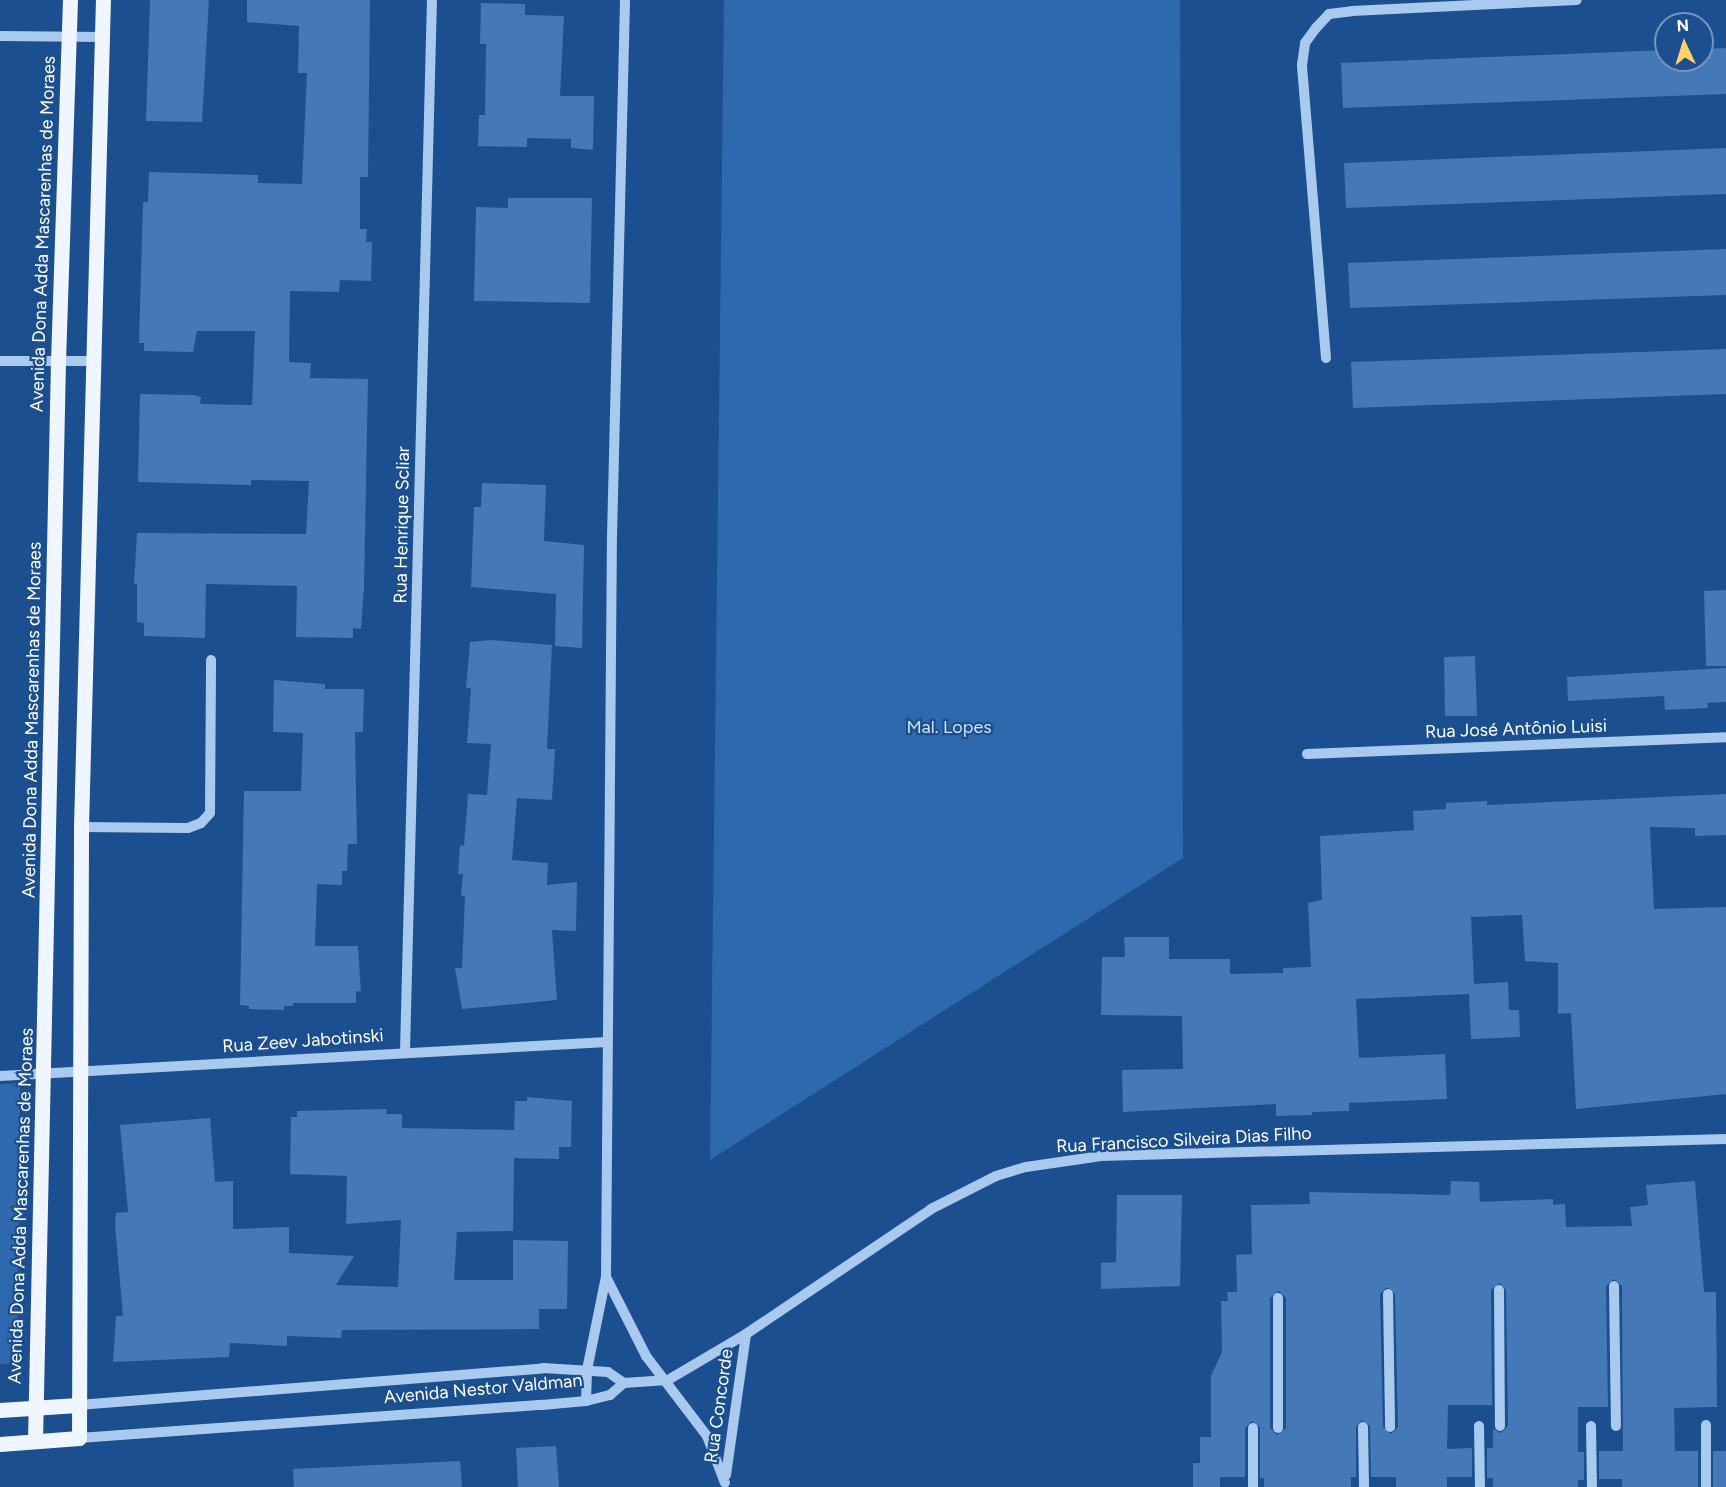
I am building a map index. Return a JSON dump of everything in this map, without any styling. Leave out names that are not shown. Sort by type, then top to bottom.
[{"type":"main road","name":"Avenida Dona Adda Mascarenhas de Moraes","points":[[34,1442],[44,1073],[58,361],[70,0]]},
{"type":"main road","points":[[79,1438],[77,1071],[81,827],[103,0]]},
{"type":"main road","name":"Avenida Nestor Valdman","points":[[0,1410],[78,1405]]},
{"type":"main road","name":"Avenida Nestor Valdman","points":[[0,1444],[79,1438]]},
{"type":"street","name":"Rua Henrique Scliar","points":[[405,1051],[432,0]]},
{"type":"street","points":[[586,1401],[587,1370],[606,1277],[612,537],[625,0]]},
{"type":"street","points":[[1326,358],[1302,66],[1305,43],[1329,14],[1577,0]]},
{"type":"street","points":[[0,36],[102,36]]},
{"type":"street","points":[[0,361],[93,361]]},
{"type":"street","points":[[81,827],[188,828],[201,823],[210,813],[211,660]]},
{"type":"street","name":"Rua José Antônio Luisi","points":[[1307,754],[1726,737]]},
{"type":"street","name":"Rua Zeev Jabotinski","points":[[0,1076],[405,1051],[608,1042]]},
{"type":"street","name":"Rua Francisco Silveira Dias Filho","points":[[668,1380],[746,1334],[931,1209],[996,1176],[1026,1167],[1101,1156],[1726,1139]]},
{"type":"street","name":"Rua Concorde","points":[[606,1277],[646,1356],[668,1380],[706,1436],[725,1485]]},
{"type":"street","points":[[1614,1286],[1616,1426]]},
{"type":"street","points":[[1499,1290],[1500,1426]]},
{"type":"street","points":[[1388,1294],[1390,1427]]},
{"type":"street","points":[[1278,1298],[1278,1428]]},
{"type":"street","name":"Rua Concorde","points":[[725,1485],[746,1334]]},
{"type":"street","name":"Avenida Nestor Valdman","points":[[78,1405],[391,1377],[543,1368],[609,1372],[624,1383],[610,1395],[586,1401],[79,1438]]},
{"type":"street","points":[[624,1383],[668,1380]]},
{"type":"street","points":[[1706,1425],[1707,1487]]},
{"type":"street","points":[[1479,1426],[1480,1487]]},
{"type":"street","points":[[1592,1426],[1592,1487]]},
{"type":"street","points":[[1364,1427],[1364,1487]]},
{"type":"street","points":[[1253,1428],[1253,1487]]},
{"type":"green space","name":"Mal. Lopes","points":[[724,0],[1180,0],[1183,858],[710,1160]]},
{"type":"green space","points":[[20,1083],[17,1363],[0,1364],[0,1084]]},
{"type":"building","points":[[150,0],[209,0],[202,122],[146,121]]},
{"type":"building","points":[[247,0],[370,0],[368,177],[360,177],[360,229],[367,229],[366,242],[372,242],[371,281],[340,280],[339,292],[290,291],[289,362],[311,363],[310,378],[368,379],[364,588],[361,629],[353,628],[353,638],[296,637],[297,586],[206,584],[205,638],[144,636],[144,623],[137,622],[137,584],[134,584],[137,533],[306,534],[309,481],[251,480],[251,485],[138,482],[140,394],[194,395],[201,397],[200,404],[252,405],[255,331],[197,331],[193,352],[144,351],[144,343],[139,343],[143,202],[148,202],[149,172],[258,175],[258,183],[302,184],[307,73],[298,73],[299,26],[247,22]]},
{"type":"building","points":[[481,3],[525,4],[525,15],[564,16],[560,96],[594,96],[593,150],[571,148],[571,139],[527,138],[527,147],[478,146],[479,115],[485,115],[486,44],[480,44]]},
{"type":"building","points":[[1714,48],[1726,48],[1726,94],[1343,108],[1341,63],[1654,50],[1654,72],[1714,72]]},
{"type":"building","points":[[1726,148],[1726,194],[1346,208],[1344,163]]},
{"type":"building","points":[[508,198],[592,198],[590,303],[474,301],[476,207],[508,208]]},
{"type":"building","points":[[1726,249],[1726,295],[1350,308],[1348,263]]},
{"type":"building","points":[[1726,349],[1726,394],[1353,408],[1351,362]]},
{"type":"building","points":[[482,483],[546,485],[544,541],[584,545],[582,648],[555,646],[556,594],[471,587],[474,507],[481,507]]},
{"type":"building","points":[[1726,590],[1726,666],[1706,666],[1704,591]]},
{"type":"building","points":[[490,640],[552,645],[547,749],[555,749],[552,800],[517,798],[512,860],[548,863],[547,885],[577,882],[576,931],[552,930],[557,1000],[462,1009],[455,968],[462,968],[465,896],[461,896],[463,874],[458,874],[460,845],[464,846],[468,794],[487,795],[491,744],[467,743],[471,688],[466,688],[470,642]]},
{"type":"building","points":[[1475,656],[1477,716],[1445,716],[1444,657]]},
{"type":"building","points":[[1726,668],[1726,702],[1707,703],[1708,708],[1665,710],[1664,696],[1568,701],[1567,677]]},
{"type":"building","points":[[274,680],[325,684],[325,689],[364,689],[363,732],[355,732],[357,844],[348,844],[347,871],[342,871],[342,885],[317,884],[315,946],[358,946],[361,992],[356,991],[356,1003],[293,1003],[293,1006],[284,1006],[284,1010],[249,1009],[249,1006],[240,1005],[244,791],[301,791],[303,733],[273,732]]},
{"type":"building","points":[[1726,794],[1726,835],[1695,836],[1695,828],[1650,827],[1654,909],[1726,907],[1726,1094],[1576,1109],[1571,1013],[1558,1014],[1558,963],[1525,961],[1522,915],[1471,917],[1474,984],[1508,982],[1509,1010],[1519,1010],[1520,1037],[1471,1039],[1469,994],[1356,999],[1359,1058],[1445,1054],[1447,1099],[1349,1103],[1349,1111],[1312,1112],[1312,1115],[1276,1116],[1276,1104],[1123,1112],[1122,1070],[1183,1069],[1182,1016],[1101,1015],[1102,957],[1125,957],[1124,937],[1169,937],[1169,959],[1230,959],[1230,974],[1283,973],[1283,968],[1311,967],[1308,903],[1322,900],[1320,836],[1414,830],[1413,811],[1446,809],[1446,803],[1487,801],[1487,805]]},
{"type":"building","points":[[527,1097],[572,1101],[571,1147],[559,1147],[559,1159],[514,1158],[513,1231],[457,1232],[454,1280],[513,1280],[513,1240],[568,1241],[567,1309],[539,1309],[539,1329],[342,1330],[341,1338],[287,1336],[287,1346],[230,1343],[229,1357],[113,1362],[116,1316],[123,1316],[115,1225],[116,1213],[128,1212],[120,1125],[210,1118],[215,1182],[233,1181],[233,1229],[289,1227],[289,1253],[354,1256],[336,1285],[398,1287],[401,1220],[346,1224],[347,1176],[290,1174],[291,1117],[297,1117],[297,1111],[387,1109],[386,1114],[402,1114],[402,1128],[514,1130],[515,1101],[527,1101]]},
{"type":"building","points":[[1451,1181],[1479,1182],[1480,1202],[1553,1199],[1553,1205],[1565,1204],[1566,1227],[1632,1226],[1630,1207],[1648,1205],[1646,1185],[1695,1181],[1704,1292],[1716,1292],[1717,1407],[1674,1408],[1675,1451],[1698,1451],[1698,1487],[1622,1487],[1622,1479],[1599,1479],[1599,1451],[1623,1451],[1622,1286],[1614,1279],[1606,1286],[1608,1407],[1578,1407],[1578,1452],[1584,1452],[1584,1480],[1578,1480],[1578,1487],[1493,1487],[1493,1478],[1487,1478],[1487,1448],[1493,1448],[1493,1429],[1501,1433],[1508,1426],[1506,1290],[1500,1283],[1491,1290],[1492,1405],[1448,1405],[1447,1449],[1472,1448],[1472,1477],[1447,1477],[1447,1487],[1396,1487],[1396,1477],[1371,1477],[1370,1426],[1362,1420],[1356,1427],[1356,1477],[1351,1477],[1351,1487],[1264,1487],[1264,1478],[1260,1478],[1260,1427],[1252,1421],[1245,1428],[1245,1477],[1220,1477],[1220,1487],[1193,1487],[1193,1463],[1200,1463],[1200,1437],[1211,1437],[1211,1376],[1222,1352],[1221,1301],[1228,1301],[1227,1292],[1237,1292],[1236,1255],[1252,1254],[1251,1205],[1310,1204],[1309,1192],[1450,1195]],"holes":[[[1387,1287],[1395,1294],[1398,1427],[1391,1434],[1383,1427],[1380,1294]],[[1279,1291],[1286,1298],[1286,1428],[1277,1435],[1270,1428],[1270,1298]]]},
{"type":"building","points":[[1117,1195],[1182,1195],[1180,1286],[1101,1289],[1101,1263],[1116,1262]]},
{"type":"building","points":[[556,1446],[559,1487],[518,1487],[516,1448]]},
{"type":"building","points":[[1713,1451],[1726,1451],[1726,1487],[1713,1487]]},
{"type":"building","points":[[460,1461],[462,1487],[294,1487],[293,1469]]}]
